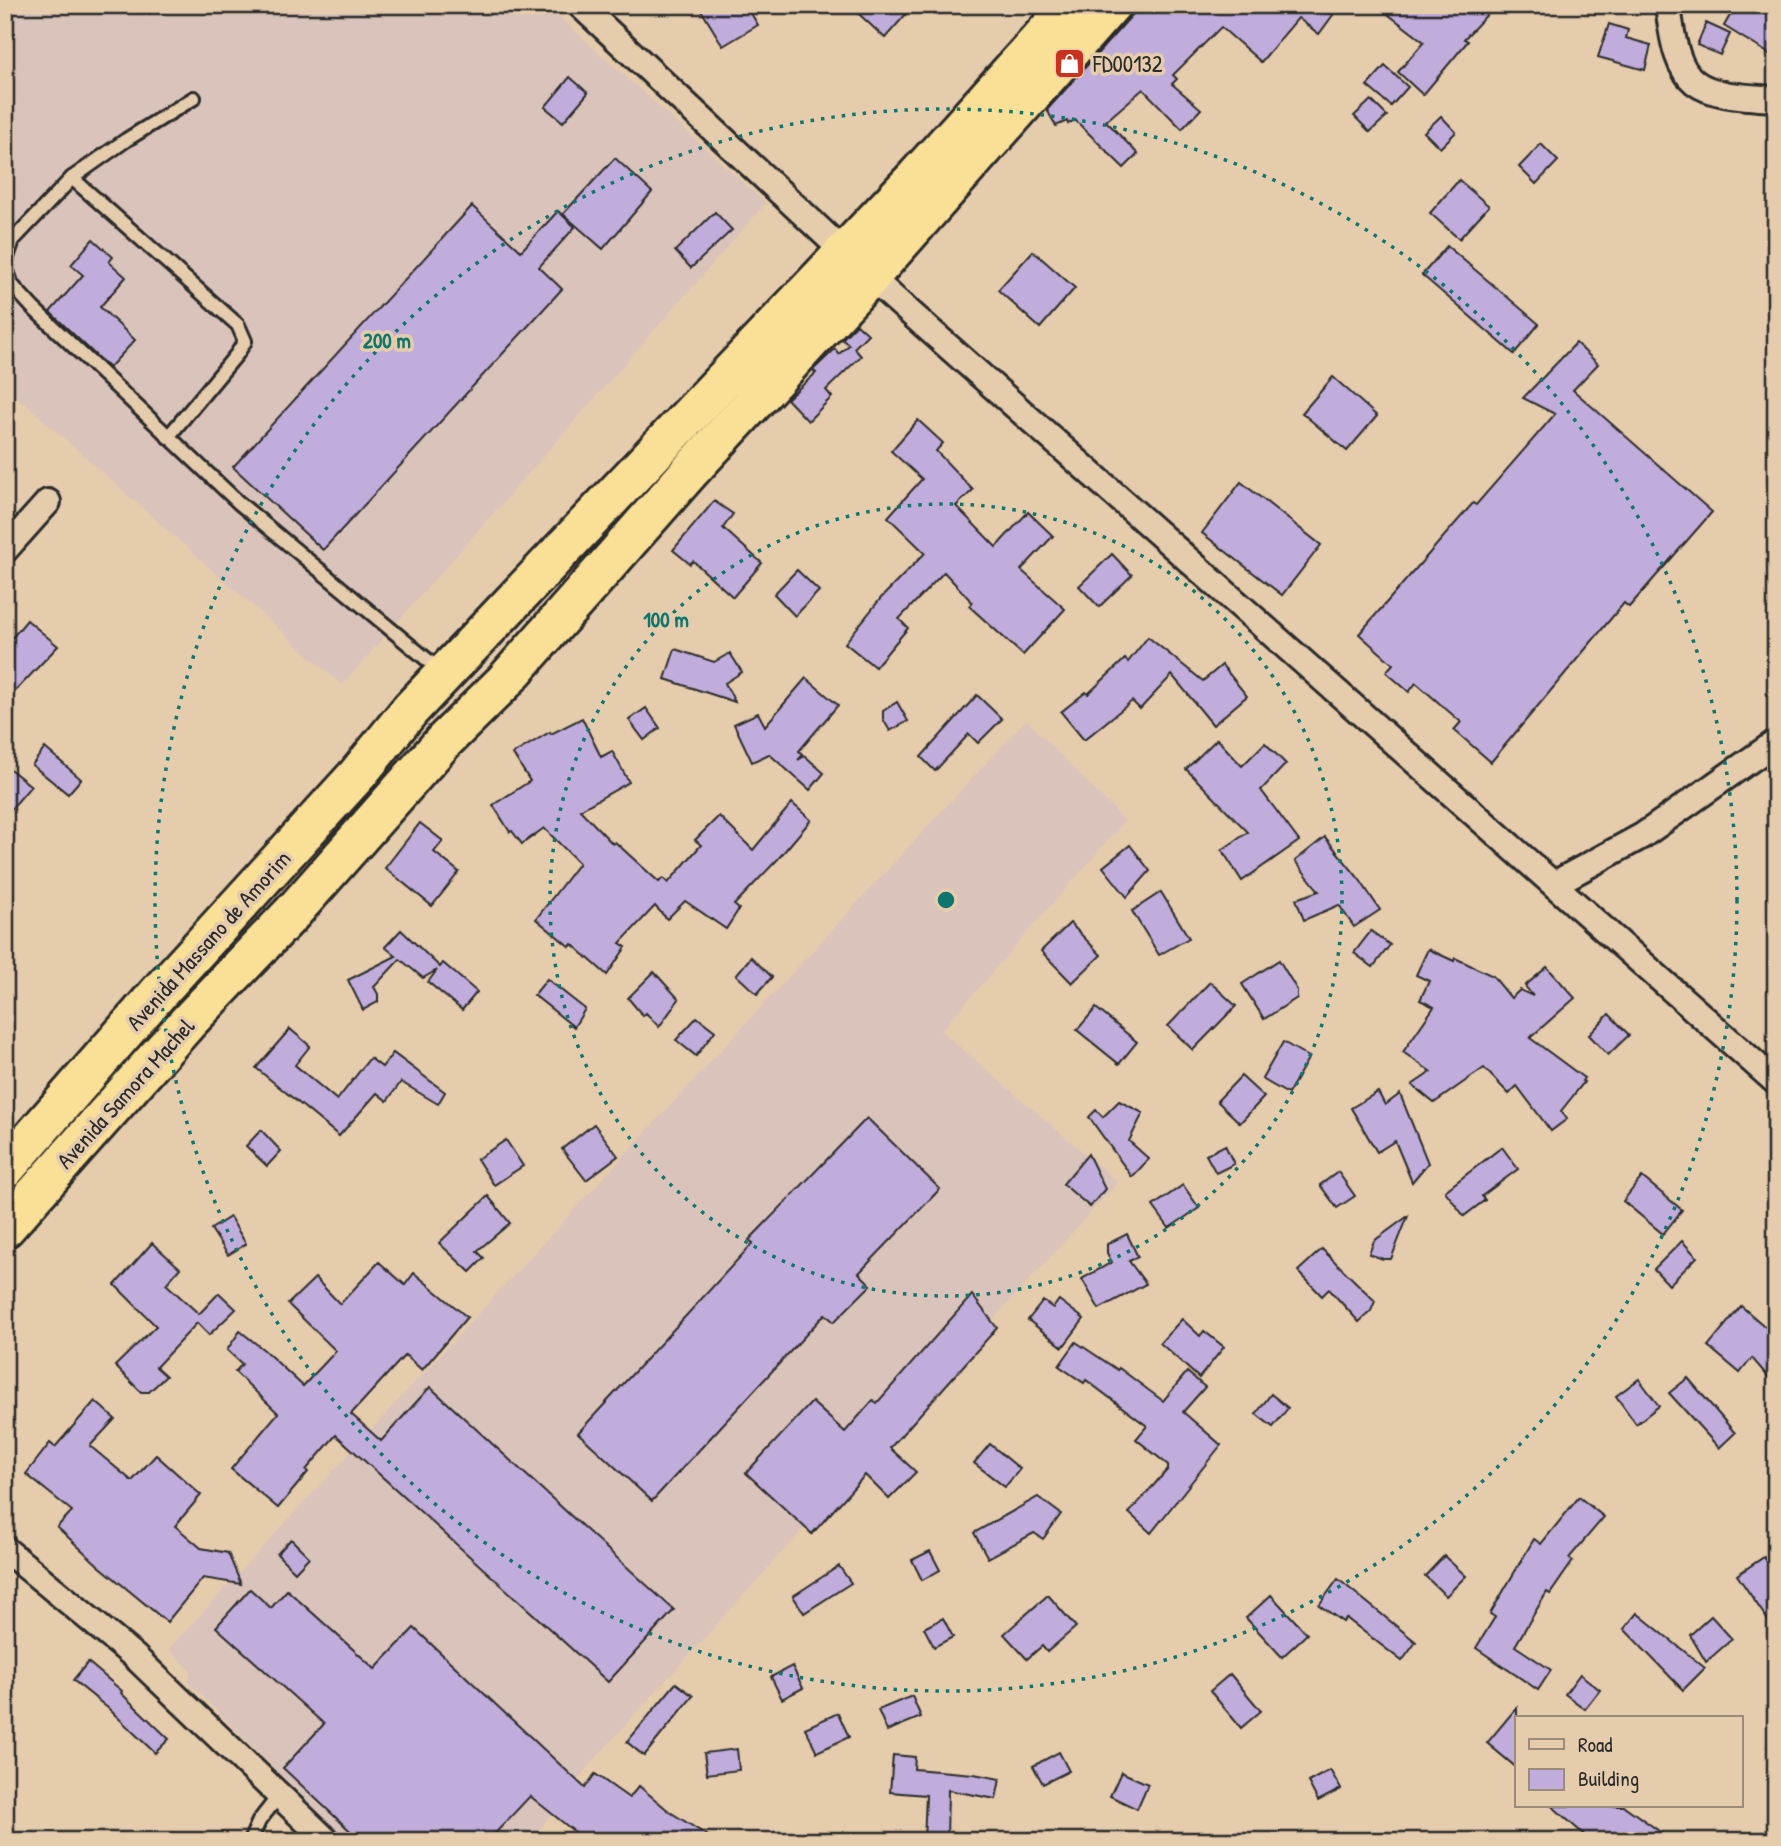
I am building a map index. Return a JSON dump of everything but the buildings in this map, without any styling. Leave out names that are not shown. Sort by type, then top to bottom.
[{"type":"highway","points":[[857,265],[915,178],[1071,5]]},
{"type":"highway","points":[[857,265],[1111,5]]},
{"type":"highway","name":"Avenida Massano de Amorim","points":[[5,1169],[161,990],[358,774],[410,710],[857,265]]},
{"type":"highway","name":"Avenida Massano de Amorim","points":[[248,960],[444,741],[505,682],[691,470],[857,265]]},
{"type":"highway","points":[[258,885],[293,912]]},
{"type":"highway","name":"Avenida Samora Machel","points":[[5,1228],[188,1021],[248,960]]},
{"type":"street","points":[[580,5],[857,265],[1776,1082]]},
{"type":"street","points":[[1668,5],[1672,41],[1678,61],[1691,82],[1704,90],[1776,100]]},
{"type":"street","points":[[5,550],[48,502]]},
{"type":"street","points":[[1554,884],[1642,836],[1776,742]]},
{"type":"street","points":[[5,1549],[134,1656],[327,1841]]},
{"type":"lane","points":[[194,98],[126,140],[72,178],[13,240],[5,265],[12,285],[239,503],[445,674]]},
{"type":"lane","points":[[72,178],[238,325],[244,341],[237,354],[168,437]]},
{"type":"lane","points":[[250,1841],[259,1821],[280,1794]]},
{"type":"shaded area","points":[[5,5],[546,5],[766,203],[342,685],[5,386]]},
{"type":"shaded area","points":[[1026,720],[1125,821],[941,1031],[1118,1182],[600,1753],[530,1841],[346,1841],[188,1682],[191,1671],[169,1649]]},
{"type":"place","name":"FD00132","points":[[1070,63]]}]
